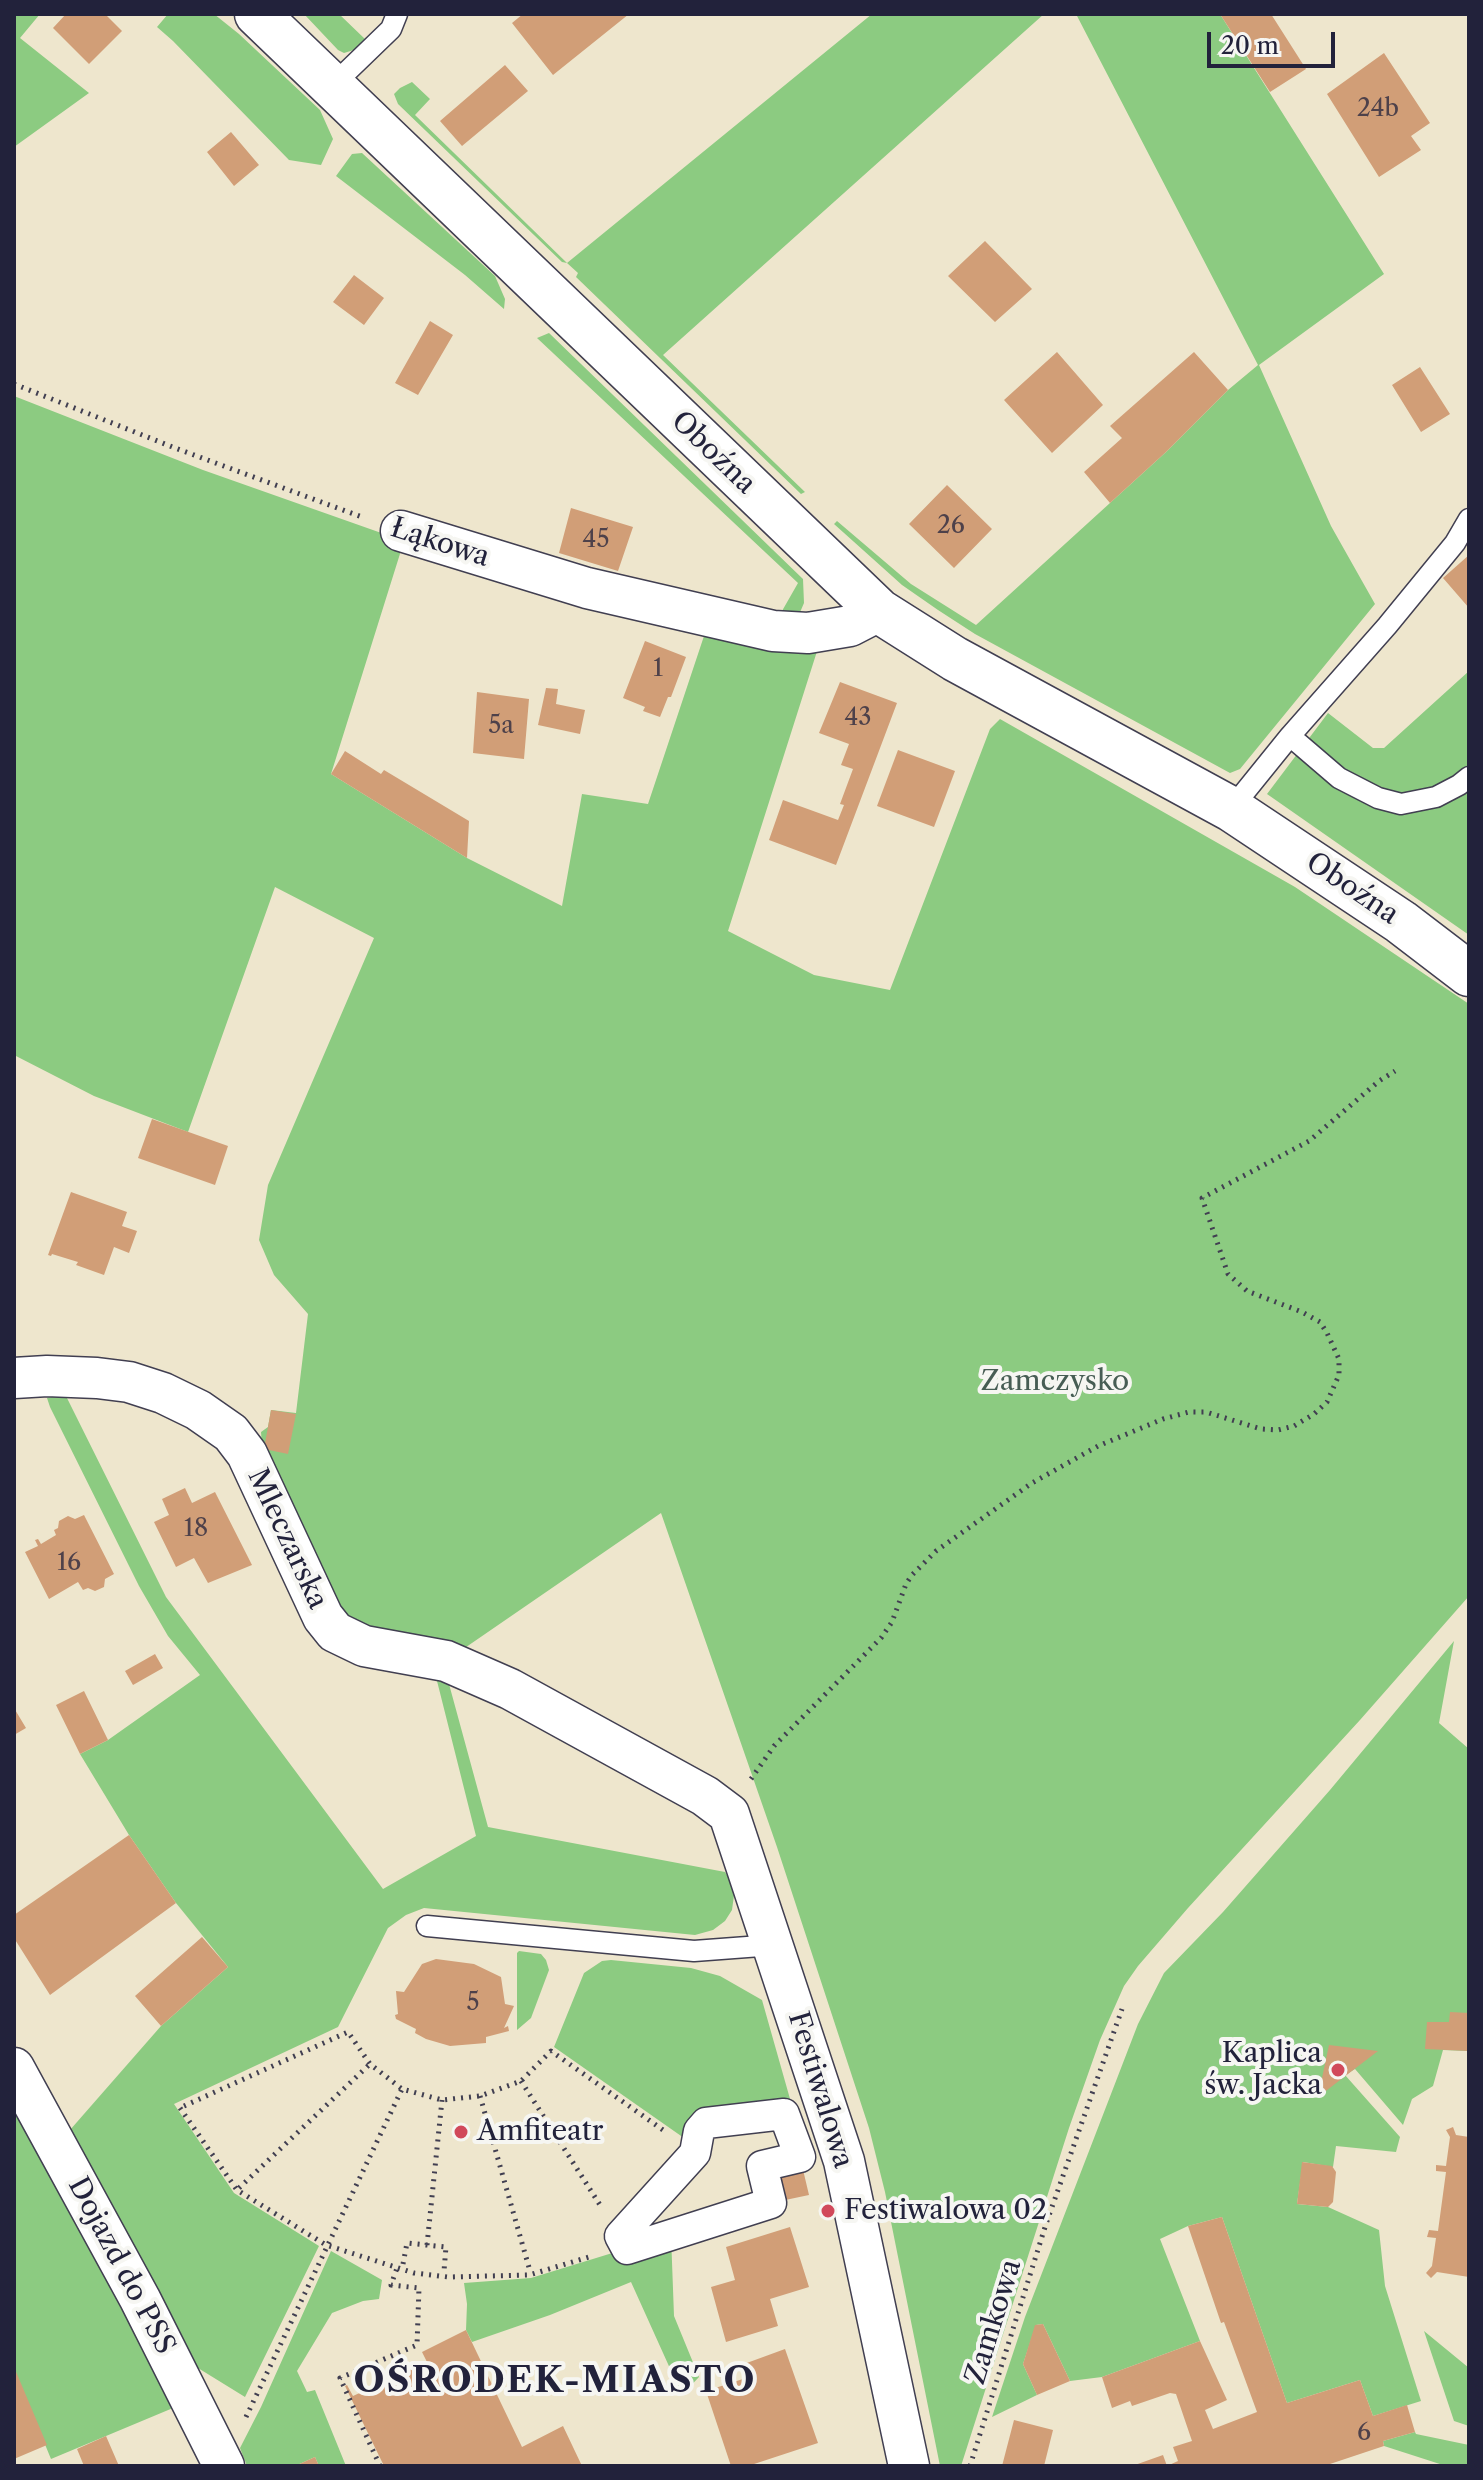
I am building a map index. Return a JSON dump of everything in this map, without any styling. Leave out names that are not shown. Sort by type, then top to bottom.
[{"type":"street","name":"Oboźna","points":[[257,14],[879,611],[955,659],[1231,809],[1401,922],[1469,974]]},
{"type":"street","name":"Łąkowa","points":[[401,531],[587,588],[773,631],[808,633],[850,626],[879,611]]},
{"type":"street","name":"Mleczarska","points":[[14,1378],[47,1376],[129,1382],[163,1393],[198,1410],[231,1433],[247,1454],[323,1617],[335,1632],[364,1646],[446,1661],[510,1689],[705,1796],[729,1814]]},
{"type":"street","name":"Festiwalowa","points":[[729,1814],[844,2161],[909,2466]]},
{"type":"street","name":"Dojazd do PSS","points":[[14,2068],[140,2299],[224,2466]]},
{"type":"street","points":[[784,2114],[800,2157],[762,2166],[771,2203],[627,2249],[622,2239],[695,2153],[699,2131],[706,2123],[784,2114]]},
{"type":"lane","points":[[332,86],[391,29],[397,14]]},
{"type":"lane","points":[[1231,809],[1290,736],[1387,626],[1455,543],[1469,519]]},
{"type":"lane","points":[[1290,736],[1339,778],[1363,791],[1401,804],[1436,797],[1469,777]]},
{"type":"lane","points":[[427,1926],[694,1951],[774,1945]]},
{"type":"path","name":"Łąkowa","points":[[14,384],[175,448],[401,531]]},
{"type":"path","points":[[729,1814],[774,1746],[881,1638],[892,1622],[912,1575],[936,1551],[1032,1483],[1098,1446],[1163,1419],[1189,1412],[1206,1412],[1261,1429],[1278,1430],[1294,1426],[1327,1402],[1339,1375],[1339,1359],[1327,1333],[1320,1322],[1247,1291],[1228,1274],[1202,1198],[1309,1141],[1395,1071]]},
{"type":"path","name":"Zamkowa","points":[[970,2466],[1046,2224],[1122,2009]]},
{"type":"path","points":[[521,2081],[622,2239],[580,2261],[529,2275],[448,2277],[326,2245],[237,2190],[182,2107],[348,2032],[370,2064],[402,2089],[442,2100],[480,2096],[521,2081],[551,2051],[695,2153]]},
{"type":"path","points":[[239,2188],[370,2064]]},
{"type":"path","points":[[253,2402],[402,2089]]},
{"type":"path","points":[[480,2096],[530,2271]]},
{"type":"path","points":[[427,2245],[442,2100]]},
{"type":"path","points":[[380,2466],[340,2378],[417,2345],[419,2288],[391,2285],[407,2243],[446,2247],[444,2271]]},
{"type":"green space","points":[[14,14],[40,14],[20,38],[89,93],[14,147]]},
{"type":"green space","points":[[168,14],[214,14],[320,110],[333,139],[321,165],[289,160],[157,27]]},
{"type":"green space","points":[[304,14],[339,14],[366,40],[357,49],[344,53]]},
{"type":"green space","points":[[872,14],[1044,14],[663,355],[805,492],[801,494],[576,277],[578,273],[567,263]]},
{"type":"green space","points":[[1076,14],[1220,14],[1384,274],[1259,365],[1331,526],[1375,604],[1240,769],[1230,773],[975,634],[902,585],[834,524],[837,521],[911,584],[976,625],[1258,365]]},
{"type":"green space","points":[[412,82],[430,99],[415,115],[567,263],[562,262],[398,104],[394,94],[400,88]]},
{"type":"green space","points":[[362,153],[495,276],[505,299],[504,309],[465,275],[336,176],[352,154]]},
{"type":"green space","points":[[549,333],[803,579],[804,603],[798,617],[774,625],[798,583],[537,338]]},
{"type":"green space","name":"Zamczysko","points":[[14,396],[203,470],[404,541],[331,774],[467,858],[562,906],[582,794],[648,804],[707,627],[819,645],[728,931],[814,975],[890,990],[990,729],[1000,719],[1295,887],[1469,1004],[1469,1596],[1188,1908],[1124,1986],[1100,2040],[1069,2128],[961,2466],[940,2466],[885,2192],[869,2128],[777,1847],[661,1513],[456,1654],[377,1637],[338,1616],[264,1475],[261,1432],[268,1427],[271,1410],[296,1413],[308,1314],[274,1275],[259,1240],[268,1185],[374,938],[275,887],[188,1132],[94,1096],[14,1055]]},
{"type":"green space","points":[[1469,671],[1469,935],[1267,794],[1328,713],[1373,748],[1384,748]]},
{"type":"green space","points":[[65,1394],[166,1597],[383,1889],[476,1836],[434,1669],[446,1673],[488,1827],[725,1872],[735,1888],[732,1910],[725,1921],[713,1930],[695,1935],[424,1908],[406,1915],[388,1928],[338,2027],[174,2104],[234,2193],[319,2246],[245,2397],[198,2368],[70,2130],[161,2026],[228,1967],[176,1903],[129,1835],[80,1754],[108,1740],[200,1675],[168,1636],[139,1586],[50,1407],[47,1398]]},
{"type":"green space","points":[[1454,1641],[1439,1723],[1469,1749],[1469,2051],[1443,2050],[1433,2086],[1412,2099],[1403,2125],[1355,2069],[1345,2075],[1400,2137],[1396,2152],[1336,2146],[1333,2167],[1303,2162],[1297,2204],[1328,2207],[1379,2230],[1385,2286],[1421,2401],[1373,2416],[1360,2380],[1287,2403],[1222,2217],[1188,2226],[1160,2239],[1200,2341],[1102,2377],[1070,2381],[1043,2324],[1036,2325],[1023,2364],[1037,2395],[992,2417],[1025,2317],[1138,2024],[1164,1973],[1223,1912],[1330,1790]]},
{"type":"green space","points":[[517,1953],[541,1954],[549,1970],[531,2018],[517,2030]]},
{"type":"green space","points":[[602,1961],[691,1968],[720,1976],[762,2000],[794,2113],[684,2138],[554,2047],[584,1973]]},
{"type":"green space","points":[[14,2105],[98,2257],[173,2408],[51,2459],[14,2369]]},
{"type":"green space","points":[[671,2235],[674,2316],[699,2377],[682,2395],[631,2282],[472,2342],[466,2330],[464,2283],[531,2278]]},
{"type":"green space","points":[[331,2251],[382,2280],[379,2299],[363,2301],[332,2313],[297,2371],[307,2392],[315,2390],[346,2466],[319,2466],[315,2457],[295,2466],[247,2466],[240,2448]]},
{"type":"green space","points":[[1424,2331],[1469,2368],[1469,2426],[1454,2421]]},
{"type":"green space","points":[[1415,2432],[1469,2445],[1469,2466],[1446,2466],[1384,2446],[1383,2441]]},
{"type":"building","points":[[66,14],[105,14],[122,31],[89,64],[53,28]]},
{"type":"building","points":[[523,14],[629,14],[553,75],[512,23]]},
{"type":"building","points":[[1220,14],[1271,14],[1306,69],[1270,92]]},
{"type":"building","points":[[1384,53],[1430,123],[1411,136],[1421,150],[1379,177],[1327,94]]},
{"type":"building","points":[[505,65],[528,91],[462,146],[440,121]]},
{"type":"building","points":[[231,132],[259,165],[234,186],[207,152]]},
{"type":"building","points":[[985,241],[1032,289],[995,322],[948,276]]},
{"type":"building","points":[[354,275],[384,298],[364,325],[333,302]]},
{"type":"building","points":[[430,321],[453,335],[418,395],[395,383]]},
{"type":"building","points":[[1057,352],[1103,405],[1052,453],[1004,400]]},
{"type":"building","points":[[1194,352],[1228,390],[1110,503],[1084,472],[1122,438],[1110,426]]},
{"type":"building","points":[[1420,367],[1450,414],[1421,432],[1392,385]]},
{"type":"building","points":[[947,485],[992,529],[954,568],[909,524]]},
{"type":"building","points":[[571,508],[633,527],[618,571],[559,553]]},
{"type":"building","points":[[1469,555],[1469,608],[1443,578]]},
{"type":"building","points":[[645,641],[686,657],[660,717],[643,711],[645,707],[623,698]]},
{"type":"building","points":[[840,682],[897,703],[836,865],[769,840],[783,800],[838,820],[844,805],[840,804],[853,769],[841,765],[849,744],[819,733]]},
{"type":"building","points":[[546,688],[558,689],[556,704],[585,710],[580,734],[538,725]]},
{"type":"building","points":[[477,692],[529,699],[524,759],[473,753]]},
{"type":"building","points":[[898,750],[955,771],[934,827],[877,806]]},
{"type":"building","points":[[345,751],[381,774],[384,770],[469,821],[467,858],[331,774]]},
{"type":"building","points":[[152,1119],[228,1146],[215,1185],[138,1158]]},
{"type":"building","points":[[71,1192],[127,1212],[122,1226],[137,1231],[129,1253],[114,1247],[104,1275],[76,1265],[78,1262],[48,1255]]},
{"type":"building","points":[[271,1410],[296,1414],[288,1454],[264,1449]]},
{"type":"building","points":[[185,1488],[192,1503],[215,1492],[252,1565],[208,1583],[194,1558],[176,1567],[154,1522],[169,1515],[162,1499]]},
{"type":"building","points":[[84,1515],[114,1574],[105,1579],[104,1587],[95,1591],[88,1588],[83,1590],[78,1582],[49,1599],[25,1552],[38,1546],[35,1540],[38,1539],[41,1544],[56,1535],[54,1530],[58,1528],[59,1521],[68,1516],[75,1519]]},
{"type":"building","points":[[155,1654],[163,1668],[133,1685],[125,1671]]},
{"type":"building","points":[[84,1691],[108,1740],[80,1754],[56,1705]]},
{"type":"building","points":[[14,1708],[26,1728],[14,1735]]},
{"type":"building","points":[[129,1835],[176,1903],[50,1995],[14,1938],[14,1915]]},
{"type":"building","points":[[202,1937],[228,1967],[161,2026],[135,1996]]},
{"type":"building","points":[[436,1959],[474,1964],[501,1977],[505,2004],[514,2006],[504,2028],[508,2026],[509,2031],[486,2037],[486,2043],[450,2046],[426,2039],[415,2033],[416,2029],[396,2019],[396,1991],[404,1992],[422,1964]]},
{"type":"building","points":[[1450,2012],[1469,2013],[1469,2051],[1425,2049],[1427,2022],[1449,2022]]},
{"type":"building","name":"Kaplica św. Jacka","points":[[1329,2045],[1378,2051],[1318,2097]]},
{"type":"building","points":[[1453,2127],[1456,2135],[1469,2137],[1469,2277],[1437,2272],[1431,2278],[1426,2273],[1432,2266],[1436,2238],[1427,2237],[1429,2230],[1438,2231],[1446,2172],[1436,2171],[1436,2165],[1446,2166],[1450,2137],[1446,2130]]},
{"type":"building","points":[[800,2157],[809,2195],[771,2203],[762,2166]]},
{"type":"building","points":[[1302,2162],[1332,2166],[1336,2172],[1333,2202],[1328,2207],[1297,2204]]},
{"type":"building","points":[[1222,2217],[1287,2403],[1360,2380],[1373,2416],[1407,2405],[1415,2432],[1383,2441],[1384,2446],[1324,2466],[1167,2466],[1178,2461],[1173,2447],[1192,2441],[1176,2394],[1170,2393],[1132,2406],[1130,2401],[1112,2408],[1102,2377],[1200,2341],[1227,2400],[1205,2410],[1213,2429],[1257,2412],[1224,2322],[1221,2323],[1188,2226]]},
{"type":"building","points":[[790,2227],[809,2287],[770,2299],[778,2326],[726,2342],[711,2287],[735,2280],[726,2247]]},
{"type":"building","points":[[1043,2324],[1070,2381],[1037,2395],[1023,2364],[1035,2325]]},
{"type":"building","points":[[466,2330],[522,2447],[563,2426],[582,2466],[384,2466],[345,2386],[353,2396],[427,2362],[422,2352]]},
{"type":"building","points":[[785,2349],[818,2443],[748,2466],[731,2466],[706,2391],[749,2377],[744,2364]]},
{"type":"building","points":[[14,2367],[47,2445],[14,2459]]},
{"type":"building","points":[[1014,2420],[1053,2430],[1044,2466],[1002,2466]]},
{"type":"building","points":[[106,2436],[119,2466],[84,2466],[77,2449]]},
{"type":"building","points":[[1163,2455],[1167,2466],[1132,2466]]},
{"type":"building","points":[[315,2457],[319,2466],[295,2466]]},
{"type":"place","name":"Kaplica św. Jacka","points":[[1338,2070]]},
{"type":"place","name":"Amfiteatr","points":[[461,2132]]},
{"type":"place","name":"Festiwalowa 02","points":[[828,2211]]},
{"type":"district","name":"OŚRODEK-MIASTO","points":[[555,2382]]}]
